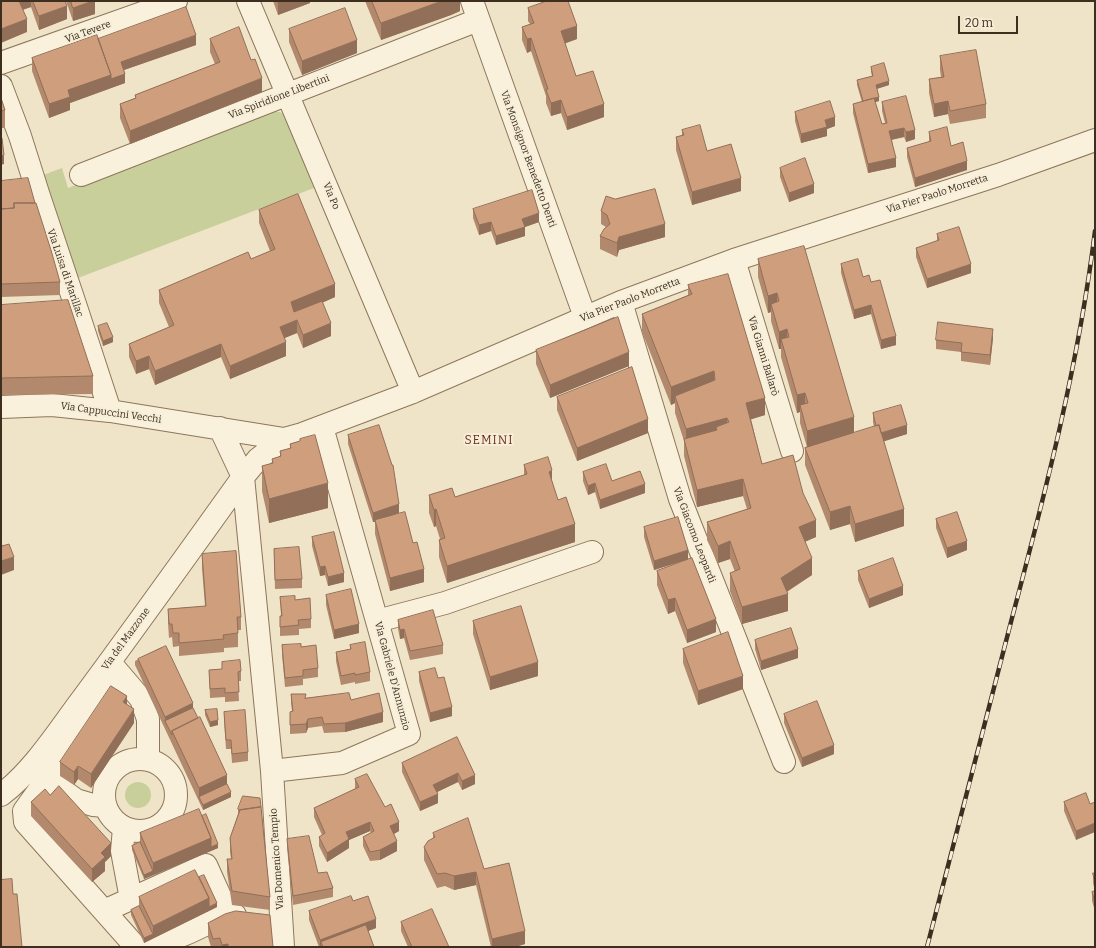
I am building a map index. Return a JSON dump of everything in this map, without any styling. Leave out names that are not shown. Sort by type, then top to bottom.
[{"type":"street","name":"Via Tevere","points":[[1,63],[176,1]]},
{"type":"street","name":"Via Po","points":[[248,1],[413,392]]},
{"type":"street","name":"Via Spiridione Libertini","points":[[81,175],[287,94],[475,10]]},
{"type":"street","name":"Via Monsignor Benedetto Denti","points":[[475,10],[585,317]]},
{"type":"street","name":"Via Luisa di Marillac","points":[[1,86],[10,136],[38,193],[110,411]]},
{"type":"street","name":"Via Pier Paolo Morretta","points":[[220,428],[284,439],[413,392],[621,302],[734,260],[990,177],[1095,140]]},
{"type":"street","name":"Via Gianni Ballarò","points":[[734,260],[792,451]]},
{"type":"street","name":"Via Giacomo Leopardi","points":[[621,302],[680,500],[784,762]]},
{"type":"street","points":[[54,308],[76,307]]},
{"type":"street","name":"Via Cappuccini Vecchi","points":[[1,407],[52,405],[110,411],[220,428]]},
{"type":"street","name":"Via Gabriele D'Annunzio","points":[[272,771],[342,763],[408,734],[322,426]]},
{"type":"street","points":[[220,428],[243,477],[272,771]]},
{"type":"street","name":"Via del Mazzone","points":[[1,795],[12,787],[29,769],[115,669],[243,477],[258,459],[284,439]]},
{"type":"street","points":[[377,621],[445,603],[592,552]]},
{"type":"street","points":[[136,947],[25,822],[24,811],[47,779],[115,669],[141,699],[148,719],[148,759]]},
{"type":"street","points":[[133,759],[148,759],[161,766],[171,777],[176,791],[174,806],[166,820],[154,828],[139,831],[124,828],[112,819],[105,806],[104,791],[106,784],[109,776],[119,765],[133,759]]},
{"type":"street","name":"Via Domenico Tempio","points":[[272,771],[268,921],[283,947]]},
{"type":"street","points":[[47,779],[76,800],[93,805],[105,806]]},
{"type":"street","points":[[124,828],[122,851],[131,899]]},
{"type":"street","points":[[104,911],[206,865],[228,914]]},
{"type":"street","points":[[154,947],[228,914],[268,921]]},
{"type":"green space","points":[[280,112],[285,115],[314,188],[78,278],[43,175],[62,168],[68,188],[262,113]]},
{"type":"green space","points":[[138,782],[147,786],[151,795],[147,804],[138,808],[129,804],[125,795],[129,786]]},
{"type":"building","points":[[1,1],[19,1],[27,19],[1,29]]},
{"type":"building","points":[[33,1],[65,1],[67,6],[39,16]]},
{"type":"building","points":[[71,1],[93,1],[73,8]]},
{"type":"building","points":[[372,1],[442,1],[381,23]]},
{"type":"building","points":[[547,1],[568,1],[577,26],[561,31],[576,76],[593,71],[604,104],[567,117],[561,100],[551,103],[546,90],[548,89],[531,38],[527,39],[522,27],[534,23],[528,8]]},
{"type":"building","points":[[186,7],[196,35],[121,62],[125,74],[111,79],[111,75],[98,39]]},
{"type":"building","points":[[345,8],[357,40],[302,61],[289,29]]},
{"type":"building","points":[[239,27],[251,60],[255,59],[262,78],[130,131],[120,104],[136,98],[135,95],[220,62],[210,39]]},
{"type":"building","points":[[97,35],[111,75],[68,90],[70,97],[49,104],[32,58]]},
{"type":"building","points":[[976,50],[986,104],[950,111],[948,101],[934,104],[929,79],[944,77],[940,56]]},
{"type":"building","points":[[884,63],[889,81],[876,85],[879,97],[863,101],[857,80],[873,76],[871,67]]},
{"type":"building","points":[[906,96],[915,130],[906,132],[904,128],[889,131],[896,158],[868,164],[853,104],[874,98],[882,124],[887,123],[882,102]]},
{"type":"building","points":[[1,98],[5,110],[1,111]]},
{"type":"building","points":[[830,101],[835,117],[825,120],[827,127],[801,134],[795,112]]},
{"type":"building","points":[[700,125],[707,151],[731,144],[741,178],[692,192],[676,137],[684,135],[682,130]]},
{"type":"building","points":[[947,127],[951,146],[963,142],[967,161],[915,178],[907,148],[931,141],[929,132]]},
{"type":"building","points":[[1,138],[4,155],[1,156]]},
{"type":"building","points":[[805,158],[814,184],[789,193],[780,168]]},
{"type":"building","points":[[28,178],[35,203],[14,203],[14,208],[1,209],[1,181]]},
{"type":"building","points":[[655,189],[665,224],[619,237],[617,243],[600,236],[604,229],[610,224],[607,215],[601,211],[606,196],[615,199]]},
{"type":"building","points":[[532,190],[539,213],[522,219],[525,227],[496,236],[491,222],[479,225],[473,209]]},
{"type":"building","points":[[298,194],[335,284],[291,302],[294,312],[322,301],[331,323],[303,335],[297,320],[280,327],[286,342],[230,366],[221,344],[155,371],[149,356],[136,361],[129,344],[174,325],[159,290],[248,252],[251,259],[275,249],[259,210]]},
{"type":"building","points":[[14,203],[36,203],[60,282],[1,284],[1,209],[14,208]]},
{"type":"building","points":[[959,227],[971,264],[927,279],[916,248],[939,240],[937,234]]},
{"type":"building","points":[[804,246],[854,417],[807,431],[800,405],[808,403],[805,393],[797,395],[781,339],[789,337],[787,329],[779,332],[771,304],[779,301],[777,293],[768,296],[758,259]]},
{"type":"building","points":[[858,259],[863,277],[869,275],[871,282],[880,280],[896,336],[881,340],[871,305],[854,310],[841,264]]},
{"type":"building","points":[[728,274],[765,398],[746,403],[762,464],[793,455],[803,493],[816,520],[799,527],[812,558],[781,578],[788,594],[742,607],[730,573],[740,569],[730,541],[718,546],[707,522],[751,508],[743,479],[697,490],[684,439],[717,430],[716,427],[729,422],[727,418],[686,429],[675,396],[715,380],[714,371],[671,387],[642,314],[692,294],[688,285]]},
{"type":"building","points":[[68,300],[93,376],[1,378],[1,305]]},
{"type":"building","points":[[618,317],[629,352],[550,385],[536,350]]},
{"type":"building","points":[[938,322],[993,329],[990,355],[961,352],[962,343],[936,340]]},
{"type":"building","points":[[107,323],[113,337],[103,341],[98,326]]},
{"type":"building","points":[[632,367],[648,419],[577,448],[557,397]]},
{"type":"building","points":[[901,405],[907,425],[881,433],[879,425],[876,426],[873,413]]},
{"type":"building","points":[[379,425],[393,465],[399,504],[373,513],[348,435]]},
{"type":"building","points":[[879,425],[904,509],[855,524],[850,506],[830,512],[805,448]]},
{"type":"building","points":[[315,435],[328,483],[269,499],[262,466],[273,463],[272,459],[281,456],[280,451],[291,448],[290,444],[300,441],[300,439]]},
{"type":"building","points":[[548,457],[552,470],[549,472],[558,500],[566,497],[575,524],[447,566],[439,540],[445,538],[436,509],[434,510],[429,495],[452,488],[455,497],[527,474],[524,465]]},
{"type":"building","points":[[606,464],[612,481],[640,471],[645,484],[600,500],[595,483],[588,486],[583,472]]},
{"type":"building","points":[[405,512],[413,543],[417,542],[424,569],[390,578],[375,520]]},
{"type":"building","points":[[957,512],[967,541],[947,548],[936,519]]},
{"type":"building","points":[[678,517],[688,550],[654,561],[644,527]]},
{"type":"building","points":[[334,532],[344,573],[328,577],[325,566],[320,567],[312,537]]},
{"type":"building","points":[[1,542],[2,546],[9,544],[14,557],[1,561]]},
{"type":"building","points":[[299,547],[302,579],[275,580],[274,549]]},
{"type":"building","points":[[236,551],[241,617],[237,617],[238,633],[223,635],[224,639],[179,643],[179,633],[173,633],[172,624],[169,624],[168,609],[206,606],[202,554]]},
{"type":"building","points":[[692,558],[716,619],[687,630],[675,598],[668,600],[657,571]]},
{"type":"building","points":[[893,558],[903,586],[869,599],[858,571]]},
{"type":"building","points":[[351,589],[359,624],[334,630],[326,595]]},
{"type":"building","points":[[295,596],[295,600],[310,598],[311,619],[298,620],[299,625],[280,627],[280,616],[282,616],[280,597]]},
{"type":"building","points":[[521,606],[538,662],[490,677],[473,621]]},
{"type":"building","points":[[433,610],[443,645],[410,651],[404,629],[400,630],[398,620]]},
{"type":"building","points":[[791,628],[798,649],[761,661],[755,640]]},
{"type":"building","points":[[728,632],[743,676],[698,691],[683,649]]},
{"type":"building","points":[[365,642],[370,672],[341,676],[336,652],[351,649],[350,645]]},
{"type":"building","points":[[301,644],[301,647],[316,645],[318,668],[303,670],[303,676],[285,678],[282,645]]},
{"type":"building","points":[[166,646],[193,703],[165,717],[138,659]]},
{"type":"building","points":[[240,660],[241,671],[238,672],[239,692],[225,693],[225,688],[210,689],[209,670],[222,669],[222,662]]},
{"type":"building","points":[[435,668],[438,678],[444,677],[452,707],[430,713],[419,672]]},
{"type":"building","points":[[111,686],[127,696],[123,702],[134,709],[91,774],[78,766],[74,772],[60,762]]},
{"type":"building","points":[[349,693],[351,700],[379,693],[383,712],[345,723],[324,724],[322,717],[308,719],[306,724],[290,725],[290,712],[293,711],[291,694],[306,694],[305,698]]},
{"type":"building","points":[[817,701],[834,745],[802,758],[784,714]]},
{"type":"building","points":[[193,708],[198,718],[172,731],[172,735],[165,721]]},
{"type":"building","points":[[217,709],[218,720],[210,722],[205,710]]},
{"type":"building","points":[[245,710],[248,752],[232,754],[231,740],[226,740],[224,712]]},
{"type":"building","points":[[200,717],[227,775],[199,788],[172,731]]},
{"type":"building","points":[[457,737],[475,775],[462,781],[458,773],[433,785],[438,794],[420,802],[402,763]]},
{"type":"building","points":[[367,774],[385,807],[391,804],[399,822],[390,826],[397,841],[380,850],[370,852],[363,837],[374,831],[370,822],[346,832],[349,839],[327,853],[319,837],[325,833],[314,808],[359,787],[355,779]]},
{"type":"building","points":[[227,784],[231,792],[203,805],[199,797]]},
{"type":"building","points":[[59,786],[111,843],[101,853],[105,857],[92,869],[31,802],[45,789],[50,795]]},
{"type":"building","points":[[1086,793],[1090,804],[1095,802],[1095,823],[1076,831],[1064,802]]},
{"type":"building","points":[[243,796],[260,798],[261,807],[238,809]]},
{"type":"building","points":[[261,807],[270,897],[232,891],[227,859],[232,859],[230,838],[240,810]]},
{"type":"building","points":[[199,809],[211,838],[153,863],[140,833]]},
{"type":"building","points":[[206,814],[218,844],[211,847],[211,838],[202,816]]},
{"type":"building","points":[[468,818],[484,869],[509,863],[525,931],[492,939],[476,872],[454,876],[445,873],[437,874],[424,847],[428,841],[435,837],[433,833]]},
{"type":"building","points":[[309,836],[318,873],[327,872],[333,888],[293,896],[287,839]]},
{"type":"building","points":[[140,842],[153,871],[144,875],[132,846]]},
{"type":"building","points":[[195,870],[209,898],[153,926],[139,897]]},
{"type":"building","points":[[204,875],[217,903],[209,907],[209,898],[199,877]]},
{"type":"building","points":[[12,879],[13,894],[17,894],[22,947],[1,947],[1,880]]},
{"type":"building","points":[[1095,891],[1095,902],[1092,892]]},
{"type":"building","points":[[351,896],[353,901],[368,896],[376,919],[320,940],[309,911]]},
{"type":"building","points":[[139,906],[153,934],[144,938],[131,910]]},
{"type":"building","points":[[432,909],[449,947],[412,947],[401,922]]},
{"type":"building","points":[[236,911],[270,915],[273,947],[228,947],[228,944],[222,945],[220,938],[213,939],[208,923],[225,914]]},
{"type":"building","points":[[366,925],[374,947],[323,947],[321,942]]},
{"type":"railway","points":[[927,947],[1049,474],[1071,377],[1095,231]]},
{"type":"district","name":"SEMINI","points":[[489,441]]}]
